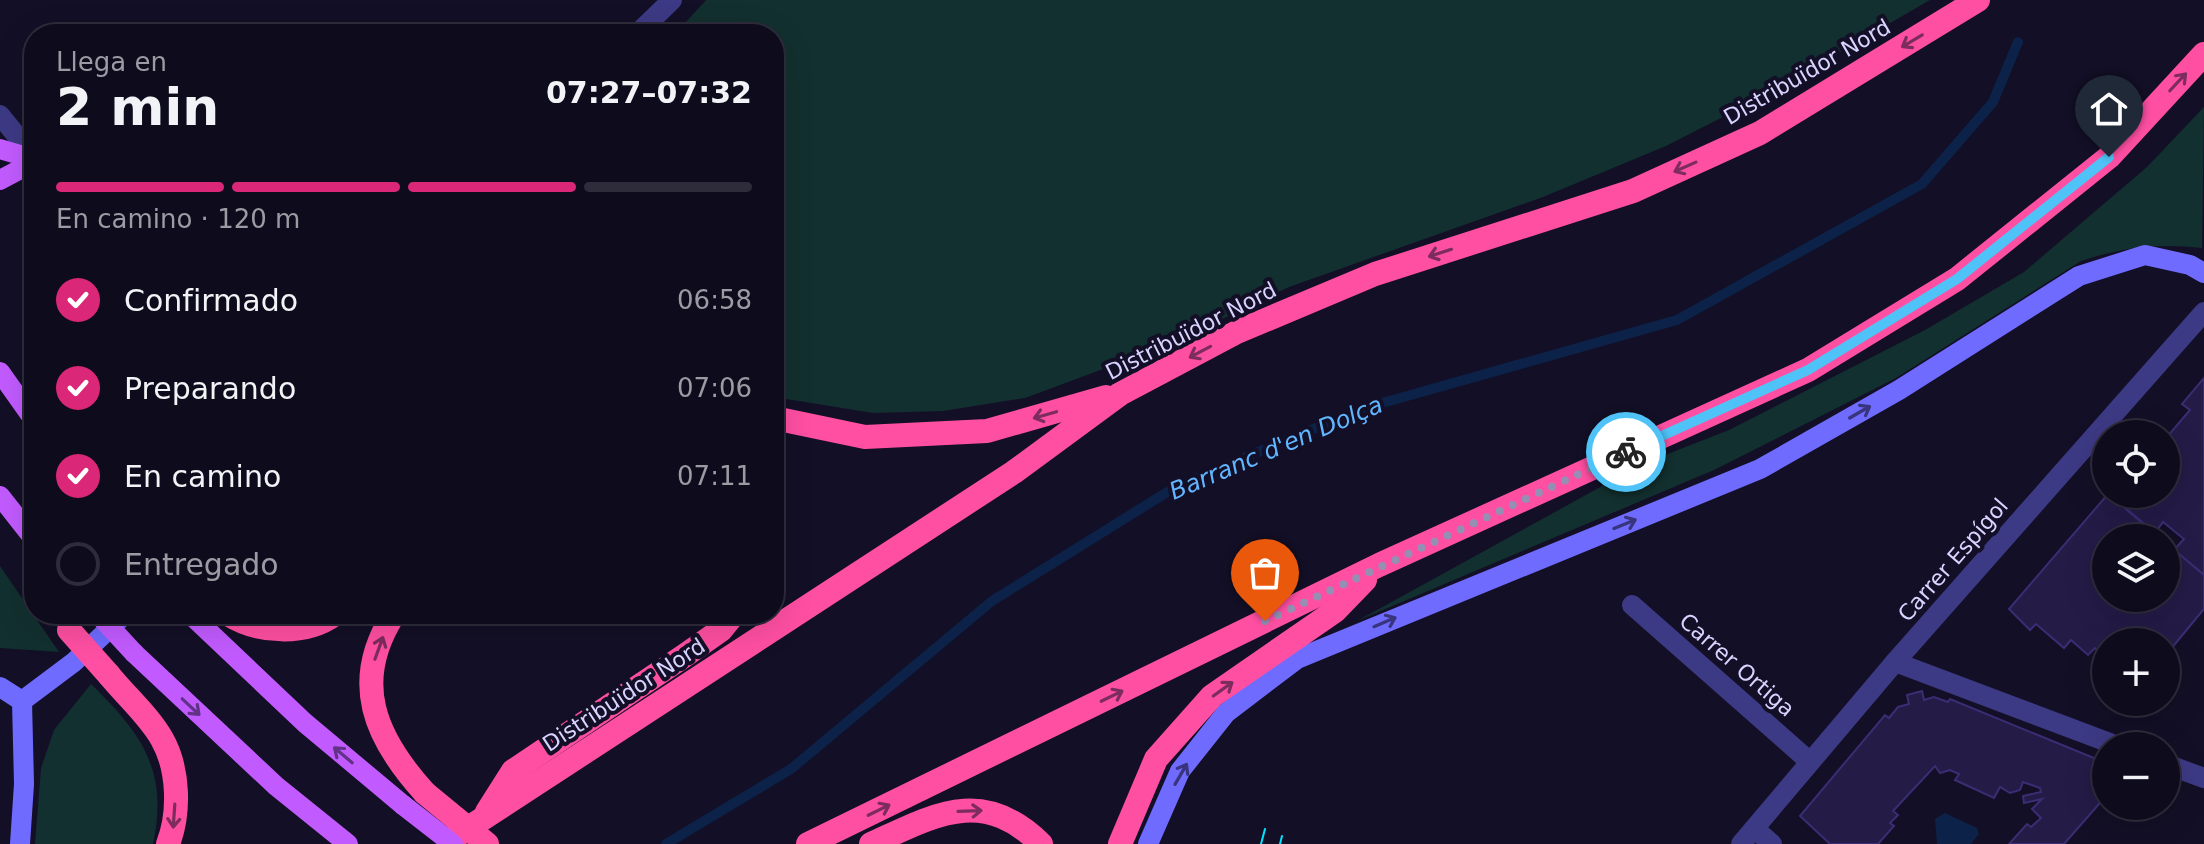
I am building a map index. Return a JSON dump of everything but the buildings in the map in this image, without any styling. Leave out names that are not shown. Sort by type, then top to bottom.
[{"type":"highway","name":"Distribuïdor Nord","points":[[784,622],[1014,472],[1120,394],[1237,332],[1375,274],[1633,191],[1760,133],[1978,0]]},
{"type":"highway","points":[[808,844],[1379,565],[1808,370],[1957,279],[2109,157],[2204,54]]},
{"type":"highway","points":[[784,420],[865,437],[987,431],[1120,394]]},
{"type":"highway","points":[[1120,844],[1156,759],[1212,696],[1335,611],[1379,565]]},
{"type":"highway","points":[[69,624],[162,739],[174,776],[176,824],[168,844]]},
{"type":"highway","points":[[247,624],[288,630],[311,624]]},
{"type":"highway","points":[[390,624],[374,659],[371,699],[380,735],[399,765],[425,793],[487,844]]},
{"type":"highway","points":[[484,817],[513,771],[726,624]]},
{"type":"highway","name":"Distribuïdor Nord","points":[[443,844],[780,624]]},
{"type":"highway","points":[[871,844],[943,811],[986,810],[1023,827],[1041,844]]},
{"type":"main road","points":[[0,149],[24,156]]},
{"type":"main road","points":[[0,180],[24,165]]},
{"type":"main road","points":[[0,372],[24,406]]},
{"type":"main road","points":[[0,496],[24,526]]},
{"type":"main road","points":[[107,624],[276,786],[348,844]]},
{"type":"main road","points":[[201,624],[305,723],[453,844]]},
{"type":"street","points":[[647,24],[672,0]]},
{"type":"street","points":[[0,115],[24,146]]},
{"type":"street","points":[[1148,844],[1180,771],[1226,713],[1297,659],[1760,469],[1899,390],[2079,276],[2145,255],[2190,265],[2204,273]]},
{"type":"street","name":"Carrer Espígol","points":[[1748,836],[1895,662],[2204,312]]},
{"type":"street","name":"Carrer Ortiga","points":[[1632,605],[1809,761]]},
{"type":"street","points":[[22,701],[74,662],[114,624]]},
{"type":"street","points":[[1895,662],[2092,736]]},
{"type":"street","points":[[0,687],[22,701]]},
{"type":"street","points":[[20,844],[24,784],[22,701]]},
{"type":"street","points":[[2180,769],[2204,778]]},
{"type":"street","points":[[1748,836],[1772,844]]},
{"type":"green space","points":[[706,0],[1930,0],[1770,93],[1666,146],[1543,197],[1289,287],[1168,345],[1025,398],[943,411],[873,413],[784,399],[784,24],[684,24]]},
{"type":"green space","points":[[2204,107],[2202,248],[2141,247],[2081,261],[1896,378],[1714,470],[1357,621],[1642,464],[1729,430],[1925,330],[2024,272],[2147,167]]},
{"type":"green space","points":[[0,566],[24,601],[24,624],[40,624],[59,652],[0,648]]},
{"type":"green space","points":[[91,684],[124,719],[147,755],[157,795],[153,844],[35,844],[41,768],[54,730]]},
{"type":"water","points":[[1945,813],[1977,828],[1979,834],[1971,844],[1937,844],[1935,819]]},
{"type":"waterway","name":"Barranc d'en Dolça","points":[[666,844],[791,769],[992,601],[1177,486],[1361,409],[1677,320],[1922,184],[1993,102],[2018,42]]},
{"type":"tram line","points":[[1261,844],[1265,829]]},
{"type":"tram line","points":[[1280,844],[1282,836]]},
{"type":"way so far","points":[[1265,621],[1626,452]]},
{"type":"route","points":[[1626,452],[1808,370],[1933,294],[1957,279],[2109,157]]}]
